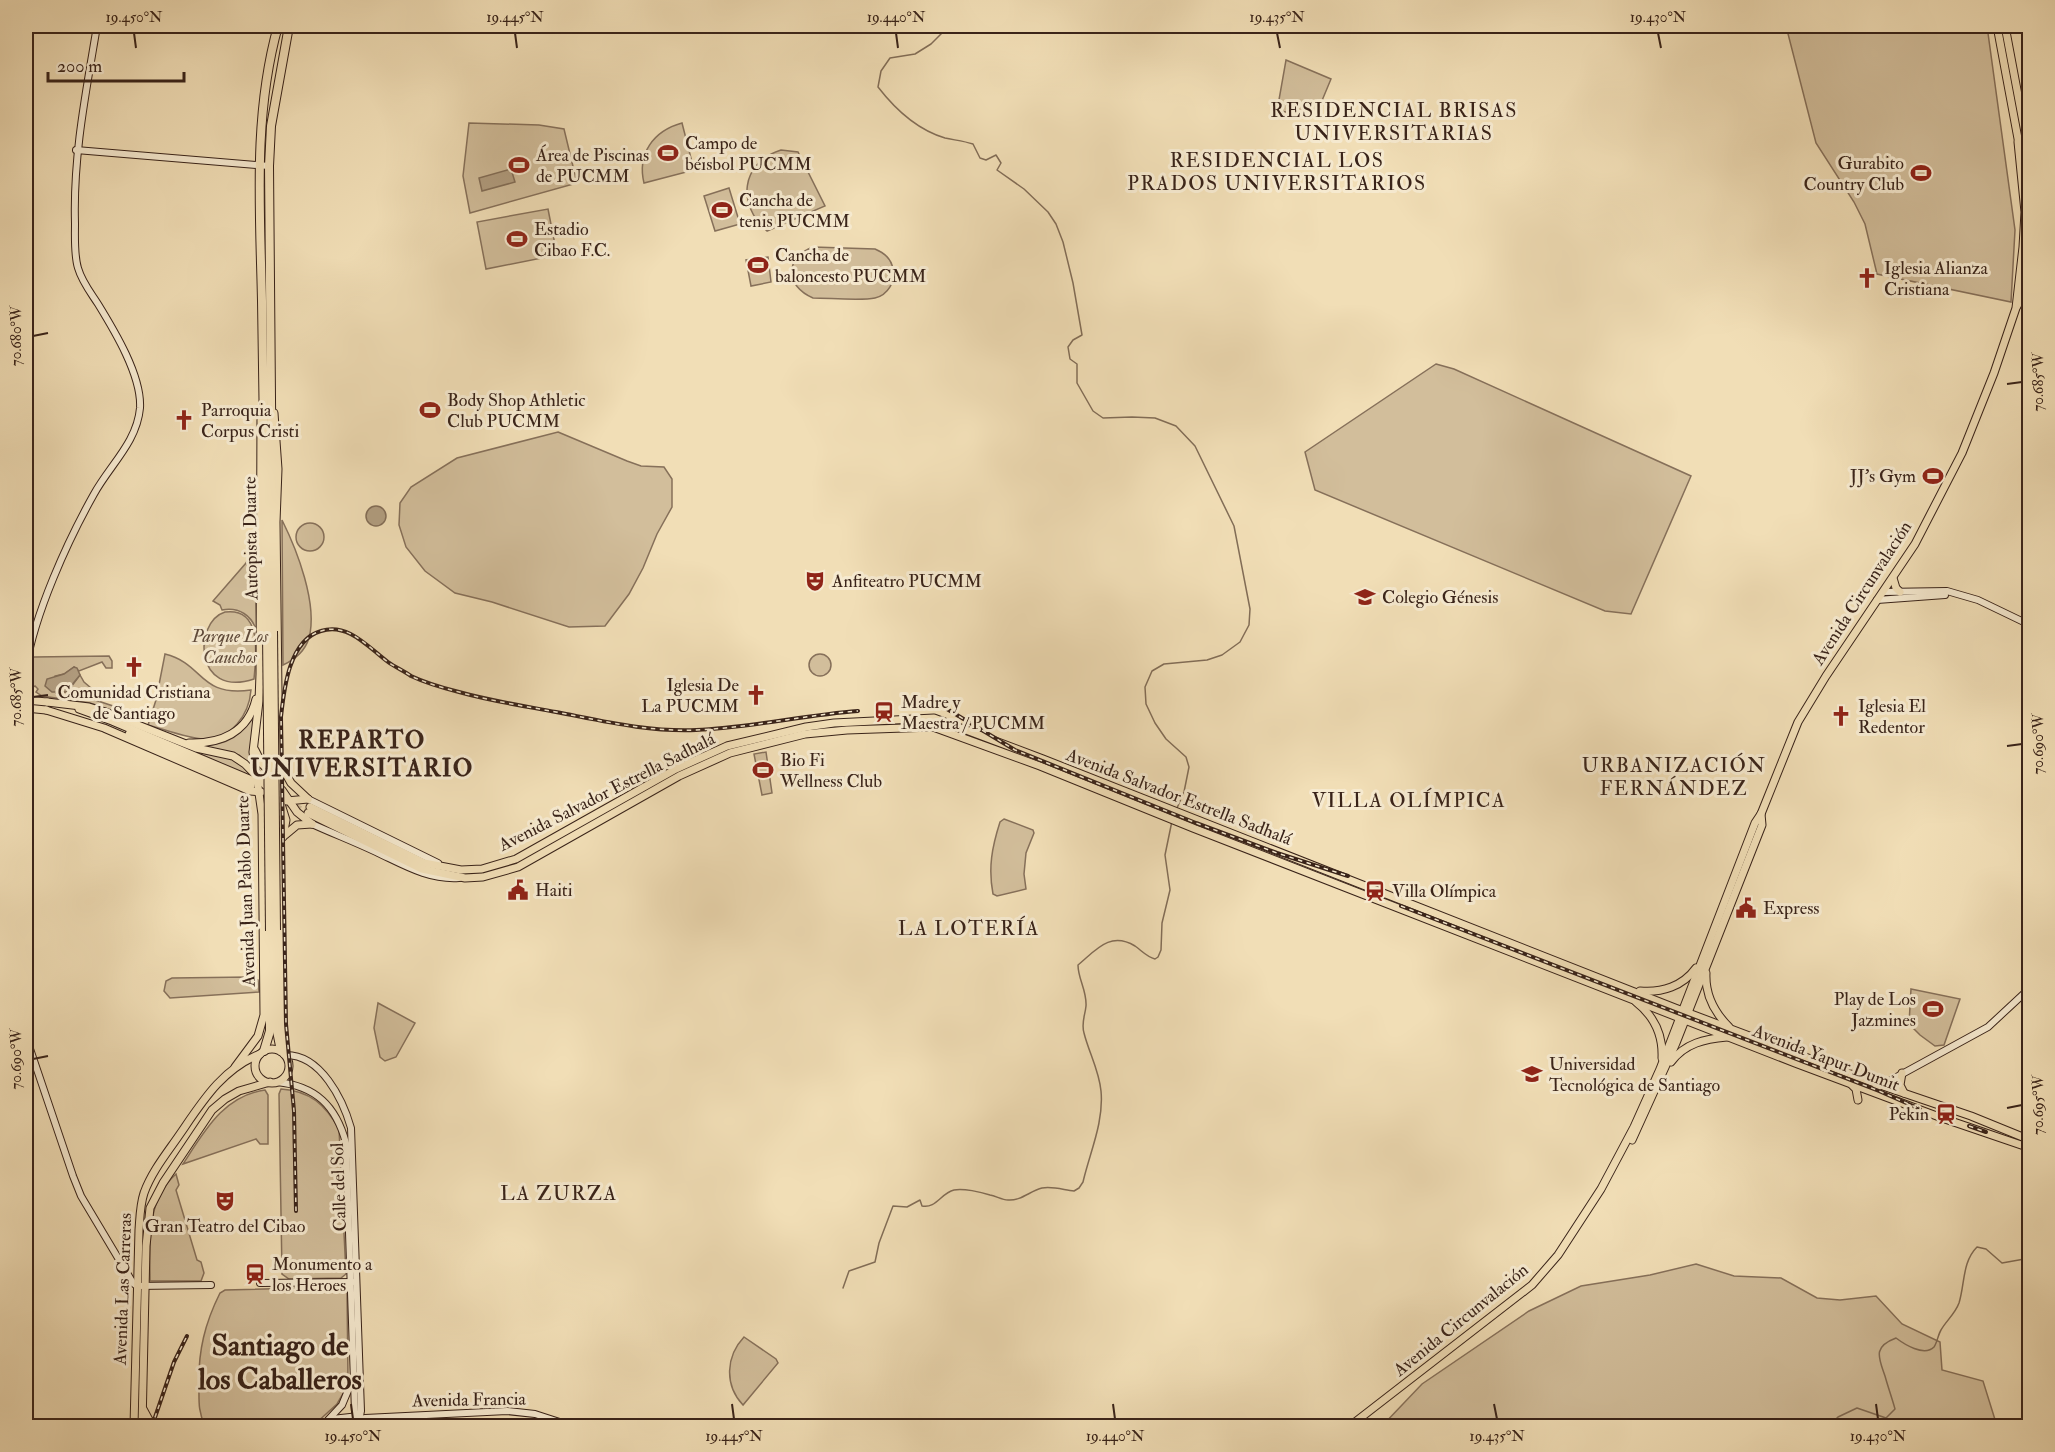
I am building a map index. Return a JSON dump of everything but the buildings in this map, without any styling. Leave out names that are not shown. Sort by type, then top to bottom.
[{"type":"highway","name":"Autopista Duarte","points":[[270,632],[259,165],[265,90],[271,51],[278,26]]},
{"type":"highway","name":"Autopista Duarte","points":[[262,1053],[270,1035],[272,392],[269,166],[271,126],[289,26]]},
{"type":"highway","name":"Autopista Duarte","points":[[270,1026],[283,1053]]},
{"type":"main road","points":[[26,666],[46,596],[84,511],[125,448],[139,421],[140,392],[135,378],[78,267],[74,187],[76,150],[97,26]]},
{"type":"main road","points":[[1997,26],[2030,212]]},
{"type":"main road","points":[[2005,26],[2030,159]]},
{"type":"main road","points":[[2026,138],[2030,147]]},
{"type":"main road","name":"Avenida Circunvalación","points":[[1350,1426],[1532,1285],[1558,1255],[1615,1164],[1662,1070],[1704,962],[1762,825],[1761,814],[1798,722],[1826,676],[1915,544],[1962,453],[2016,308],[2025,212],[2018,142]]},
{"type":"main road","points":[[76,150],[269,166]]},
{"type":"main road","points":[[2016,308],[2030,241]]},
{"type":"main road","points":[[2016,308],[2030,274]]},
{"type":"main road","points":[[2023,295],[2030,288]]},
{"type":"main road","name":"Avenida Juan Pablo Duarte","points":[[263,360],[259,515],[260,674],[253,742],[253,780],[259,792],[264,814],[262,824],[264,1005],[270,1026]]},
{"type":"main road","name":"Autopista Duarte","points":[[272,392],[278,469],[276,522],[280,757]]},
{"type":"main road","points":[[256,482],[259,515]]},
{"type":"main road","points":[[255,540],[259,530]]},
{"type":"main road","points":[[1893,578],[1900,592]]},
{"type":"main road","points":[[1883,592],[1947,591],[1978,600],[2030,624]]},
{"type":"main road","points":[[1877,600],[1954,593]]},
{"type":"main road","points":[[256,646],[259,657]]},
{"type":"main road","points":[[184,743],[206,743],[223,739],[239,729],[254,706],[260,674]]},
{"type":"main road","points":[[26,700],[110,726],[253,780],[269,789],[285,813],[286,820],[279,848]]},
{"type":"main road","points":[[46,706],[104,728],[242,788],[259,792],[278,784]]},
{"type":"main road","points":[[26,708],[89,707],[105,712],[184,743],[233,756],[253,780]]},
{"type":"main road","name":"Avenida Salvador Estrella Sadhalá","points":[[309,806],[424,863],[461,870],[482,869],[516,859],[676,769],[727,746],[785,730],[834,723],[934,718],[1132,794],[1630,994]]},
{"type":"main road","name":"Avenida Salvador Estrella Sadhalá","points":[[312,824],[413,871],[438,878],[483,877],[519,867],[710,761],[778,740],[828,731],[933,727],[1040,766],[1193,828],[1684,1015]]},
{"type":"main road","points":[[253,742],[262,764],[301,817],[312,824]]},
{"type":"main road","points":[[262,764],[273,764],[280,757],[286,777],[309,806]]},
{"type":"main road","name":"Avenida Juan Pablo Duarte","points":[[280,757],[278,784],[283,1053]]},
{"type":"main road","points":[[242,788],[256,800],[264,814]]},
{"type":"main road","points":[[264,814],[289,801],[309,806]]},
{"type":"main road","name":"Avenida Salvador Estrella Sadhalá","points":[[309,806],[363,826],[435,863],[461,870]]},
{"type":"main road","name":"Avenida Salvador Estrella Sadhalá","points":[[309,806],[415,866],[465,878]]},
{"type":"main road","points":[[264,814],[274,811],[280,815]]},
{"type":"main road","points":[[282,839],[292,828],[302,824],[312,824]]},
{"type":"main road","points":[[1630,994],[1667,989],[1687,978],[1704,962]]},
{"type":"main road","points":[[1704,962],[1711,1003],[1722,1021],[1731,1029]]},
{"type":"main road","points":[[1870,1091],[1989,1027],[2030,988]]},
{"type":"main road","points":[[1630,994],[1646,1011],[1658,1030],[1662,1070]]},
{"type":"main road","name":"Avenida Yapur Dumit","points":[[1684,1015],[1731,1029],[1880,1085],[1971,1116],[2030,1140]]},
{"type":"main road","name":"Avenida Yapur Dumit","points":[[1684,1015],[1731,1037],[1870,1091],[2030,1148]]},
{"type":"main road","points":[[235,1067],[270,1026]]},
{"type":"main road","points":[[26,1037],[52,1119],[77,1186],[131,1281],[141,1286],[211,1285]]},
{"type":"main road","points":[[1662,1070],[1690,1045],[1708,1039],[1731,1037]]},
{"type":"main road","points":[[272,1049],[283,1053],[288,1061],[289,1070],[284,1078],[273,1082],[261,1077],[256,1069],[262,1053],[272,1049]]},
{"type":"main road","name":"Avenida Las Carreras","points":[[142,1426],[140,1213],[145,1191],[162,1158],[215,1085],[235,1067],[262,1053]]},
{"type":"main road","name":"Calle del Sol","points":[[283,1053],[294,1055],[321,1071],[342,1101],[351,1128],[354,1375],[359,1420]]},
{"type":"main road","points":[[1902,1073],[1900,1084],[1904,1093]]},
{"type":"main road","name":"Calle del Sol","points":[[273,1082],[313,1092],[335,1114],[342,1126],[351,1180]]},
{"type":"main road","name":"Avenida Las Carreras","points":[[134,1426],[141,1286],[147,1219],[154,1198],[218,1104],[239,1091],[273,1082]]},
{"type":"main road","points":[[1850,1083],[1856,1089],[1858,1100]]},
{"type":"main road","points":[[260,1283],[353,1282]]},
{"type":"main road","name":"Calle del Sol","points":[[353,1282],[359,1420]]},
{"type":"main road","points":[[329,1423],[342,1405],[354,1375]]},
{"type":"main road","points":[[143,1408],[148,1420],[155,1426]]},
{"type":"main road","name":"Avenida Francia","points":[[319,1426],[359,1420],[507,1411],[535,1414],[572,1426]]},
{"type":"green space","name":"Gurabito Country Club","points":[[1786,26],[1987,26],[2015,230],[2011,302],[1877,274],[1865,224],[1854,202],[1816,143]]},
{"type":"green space","points":[[1286,60],[1331,79],[1316,115],[1277,111]]},
{"type":"green space","name":"Área de Piscinas de PUCMM","points":[[469,123],[539,125],[564,129],[577,183],[470,213],[463,176]]},
{"type":"green space","name":"Campo de béisbol PUCMM","points":[[682,123],[694,170],[644,183],[643,163],[649,145],[663,132]]},
{"type":"green space","points":[[781,150],[798,152],[825,206],[767,231],[757,221],[751,209],[747,197],[747,186],[757,164],[767,156]]},
{"type":"green space","name":"Cancha de tenis PUCMM","points":[[729,188],[740,224],[715,231],[704,196]]},
{"type":"green space","name":"Estadio Cibao F.C.","points":[[548,209],[557,255],[486,269],[477,222]]},
{"type":"green space","points":[[813,247],[875,249],[891,262],[894,274],[892,283],[884,294],[875,298],[813,298],[797,287],[792,272],[797,258]]},
{"type":"green space","points":[[768,257],[771,282],[751,286],[746,260]]},
{"type":"green space","points":[[1436,364],[1454,369],[1691,476],[1631,614],[1605,611],[1315,490],[1305,452]]},
{"type":"green space","points":[[558,432],[641,466],[664,467],[672,479],[672,507],[629,594],[605,626],[569,627],[492,602],[455,593],[425,571],[406,547],[399,525],[400,503],[411,487],[457,458]]},
{"type":"green space","points":[[282,520],[294,546],[311,609],[309,638],[305,647],[295,658],[283,665]]},
{"type":"green space","points":[[310,523],[320,527],[324,537],[320,547],[310,551],[300,547],[296,537],[300,527]]},
{"type":"green space","points":[[254,546],[257,632],[252,621],[244,613],[228,609],[222,610],[220,605],[213,601],[246,563]]},
{"type":"green space","name":"Parque Los Cauchos","points":[[225,612],[237,612],[246,617],[251,625],[256,646],[254,679],[234,682],[220,678],[210,669],[205,657],[204,643],[215,619]]},
{"type":"green space","points":[[165,654],[188,665],[211,684],[221,689],[251,690],[247,708],[237,724],[222,735],[203,739],[148,725],[156,700]]},
{"type":"green space","points":[[820,654],[828,657],[831,665],[828,673],[820,676],[812,673],[809,665],[812,657]]},
{"type":"green space","points":[[109,656],[112,668],[106,668],[102,662],[79,671],[74,667],[64,674],[55,676],[56,693],[68,691],[80,675],[91,688],[89,698],[116,707],[120,713],[90,703],[42,696],[36,692],[38,689],[35,686],[29,687],[31,660],[34,657]]},
{"type":"green space","points":[[256,710],[253,767],[239,755],[200,746],[219,744],[234,737],[246,726]]},
{"type":"green space","points":[[191,750],[234,759],[254,779]]},
{"type":"green space","name":"Bio Fi Wellness Club","points":[[766,752],[772,793],[762,795],[754,754]]},
{"type":"green space","points":[[1004,819],[1033,830],[1034,833],[1026,853],[1024,874],[1026,889],[997,896],[993,894],[992,858],[1000,822]]},
{"type":"green space","points":[[250,977],[258,980],[259,992],[170,998],[164,991],[166,981],[172,978]]},
{"type":"green space","name":"Play de Los Jazmines","points":[[1911,989],[1960,999],[1944,1045],[1935,1046],[1909,1024]]},
{"type":"green space","points":[[378,1003],[415,1023],[396,1057],[385,1061],[380,1057],[374,1028]]},
{"type":"green space","points":[[281,1089],[309,1096],[322,1106],[339,1129],[346,1274],[341,1278],[289,1279],[282,1274],[279,1094]]},
{"type":"green space","points":[[265,1090],[268,1095],[268,1144],[260,1144],[256,1139],[183,1164],[216,1117],[237,1100]]},
{"type":"green space","points":[[176,1174],[179,1185],[176,1190],[197,1260],[201,1262],[204,1273],[201,1281],[150,1281],[150,1238],[154,1210],[166,1185]]},
{"type":"green space","points":[[1696,1264],[1734,1276],[1781,1278],[1817,1298],[1840,1300],[1876,1296],[1902,1324],[1940,1342],[1942,1370],[1983,1381],[1997,1426],[1382,1426],[1422,1384],[1529,1311],[1581,1286],[1650,1275]]},
{"type":"green space","points":[[342,1287],[347,1291],[348,1378],[337,1404],[315,1424],[309,1426],[205,1426],[199,1406],[201,1349],[206,1326],[220,1293],[225,1290]]},
{"type":"green space","points":[[744,1337],[776,1359],[778,1363],[743,1405],[733,1389],[730,1371],[734,1353]]},
{"type":"shaded area","points":[[511,169],[515,182],[482,191],[479,178]]},
{"type":"shaded area","points":[[376,506],[383,509],[386,516],[383,523],[376,526],[369,523],[366,516],[369,509]]},
{"type":"shaded area","points":[[74,667],[80,675],[66,692],[52,692],[45,686],[47,679],[64,674]]},
{"type":"waterway","points":[[949,26],[931,44],[915,54],[890,58],[881,71],[878,87],[900,111],[926,130],[945,138],[973,144],[980,158],[986,160],[996,155],[1001,163],[997,170],[1024,189],[1048,212],[1063,242],[1082,335],[1073,340],[1068,347],[1070,359],[1077,364],[1077,383],[1093,411],[1103,418],[1155,418],[1176,426],[1195,446],[1234,526],[1250,609],[1249,625],[1240,642],[1222,655],[1207,660],[1164,664],[1152,671],[1145,687],[1146,704],[1155,723],[1166,739],[1186,757],[1189,767],[1184,792],[1177,808]]},
{"type":"waterway","points":[[843,1288],[849,1271],[875,1262],[879,1243],[893,1206],[907,1207],[920,1200],[922,1206],[931,1205],[954,1190],[967,1190],[1008,1200],[1017,1199],[1042,1188],[1074,1191],[1079,1188],[1083,1182],[1096,1137],[1101,1091],[1083,1029],[1086,1001],[1078,965],[1097,948],[1111,941],[1126,942],[1152,958],[1158,957],[1161,950],[1162,923],[1170,890],[1165,855],[1172,821]]},
{"type":"waterway","points":[[1829,1426],[1838,1417],[1857,1408],[1886,1418],[1895,1409],[1880,1358],[1880,1349],[1888,1341],[1896,1338],[1920,1350],[1930,1350],[1934,1347],[1941,1330],[1959,1303],[1966,1266],[1977,1247],[1986,1249],[2002,1263],[2030,1258]]},
{"type":"tunnel","points":[[256,789],[308,813]]},
{"type":"railway","points":[[296,1211],[294,1111],[286,1024],[281,717],[290,667],[302,644],[310,636],[331,629],[349,633],[411,676],[447,689],[508,703],[643,728],[716,729],[858,711]]},
{"type":"railway","points":[[908,705],[942,706],[1015,750],[1196,823],[1348,876]]},
{"type":"railway","points":[[1401,906],[1879,1091],[1920,1109]]},
{"type":"railway","points":[[1969,1126],[1986,1132]]},
{"type":"railway","points":[[152,1426],[174,1362],[187,1336]]},
{"type":"place","name":"Campo de béisbol PUCMM","points":[[668,153]]},
{"type":"place","name":"Área de Piscinas de PUCMM","points":[[519,165]]},
{"type":"place","name":"Gurabito Country Club","points":[[1921,173]]},
{"type":"place","name":"Cancha de tenis PUCMM","points":[[722,210]]},
{"type":"place","name":"Estadio Cibao F.C.","points":[[517,239]]},
{"type":"place","name":"Cancha de baloncesto PUCMM","points":[[758,265]]},
{"type":"place","name":"Iglesia Alianza Cristiana","points":[[1867,278]]},
{"type":"place","name":"Body Shop Athletic Club PUCMM","points":[[430,410]]},
{"type":"place","name":"Parroquia Corpus Cristi","points":[[184,420]]},
{"type":"place","name":"JJ's Gym","points":[[1933,476]]},
{"type":"place","name":"Anfiteatro PUCMM","points":[[815,581]]},
{"type":"place","name":"Colegio Génesis","points":[[1365,597]]},
{"type":"place","name":"Comunidad Cristiana de Santiago","points":[[134,667]]},
{"type":"place","name":"Iglesia De La PUCMM","points":[[756,695]]},
{"type":"place","name":"Madre y Maestra / PUCMM","points":[[884,712]]},
{"type":"place","name":"Iglesia El Redentor","points":[[1841,716]]},
{"type":"place","name":"Bio Fi Wellness Club","points":[[763,770]]},
{"type":"place","name":"Haiti","points":[[518,890]]},
{"type":"place","name":"Villa Olímpica","points":[[1375,891]]},
{"type":"place","name":"Express","points":[[1746,908]]},
{"type":"place","name":"Play de Los Jazmines","points":[[1933,1009]]},
{"type":"place","name":"Universidad Tecnológica de Santiago","points":[[1532,1074]]},
{"type":"place","name":"Pekin","points":[[1946,1114]]},
{"type":"place","name":"Gran Teatro del Cibao","points":[[225,1201]]},
{"type":"place","name":"Monumento a los Heroes","points":[[255,1274]]},
{"type":"district","name":"RESIDENCIAL BRISAS UNIVERSITARIAS","points":[[1394,122]]},
{"type":"district","name":"RESIDENCIAL LOS PRADOS UNIVERSITARIOS","points":[[1277,172]]},
{"type":"district","name":"REPARTO UNIVERSITARIO","points":[[362,754]]},
{"type":"district","name":"URBANIZACIÓN FERNÁNDEZ","points":[[1674,776]]},
{"type":"district","name":"VILLA OLÍMPICA","points":[[1409,800]]},
{"type":"district","name":"LA LOTERÍA","points":[[969,928]]},
{"type":"district","name":"LA ZURZA","points":[[559,1193]]},
{"type":"district","name":"Santiago de los Caballeros","points":[[280,1362]]}]
